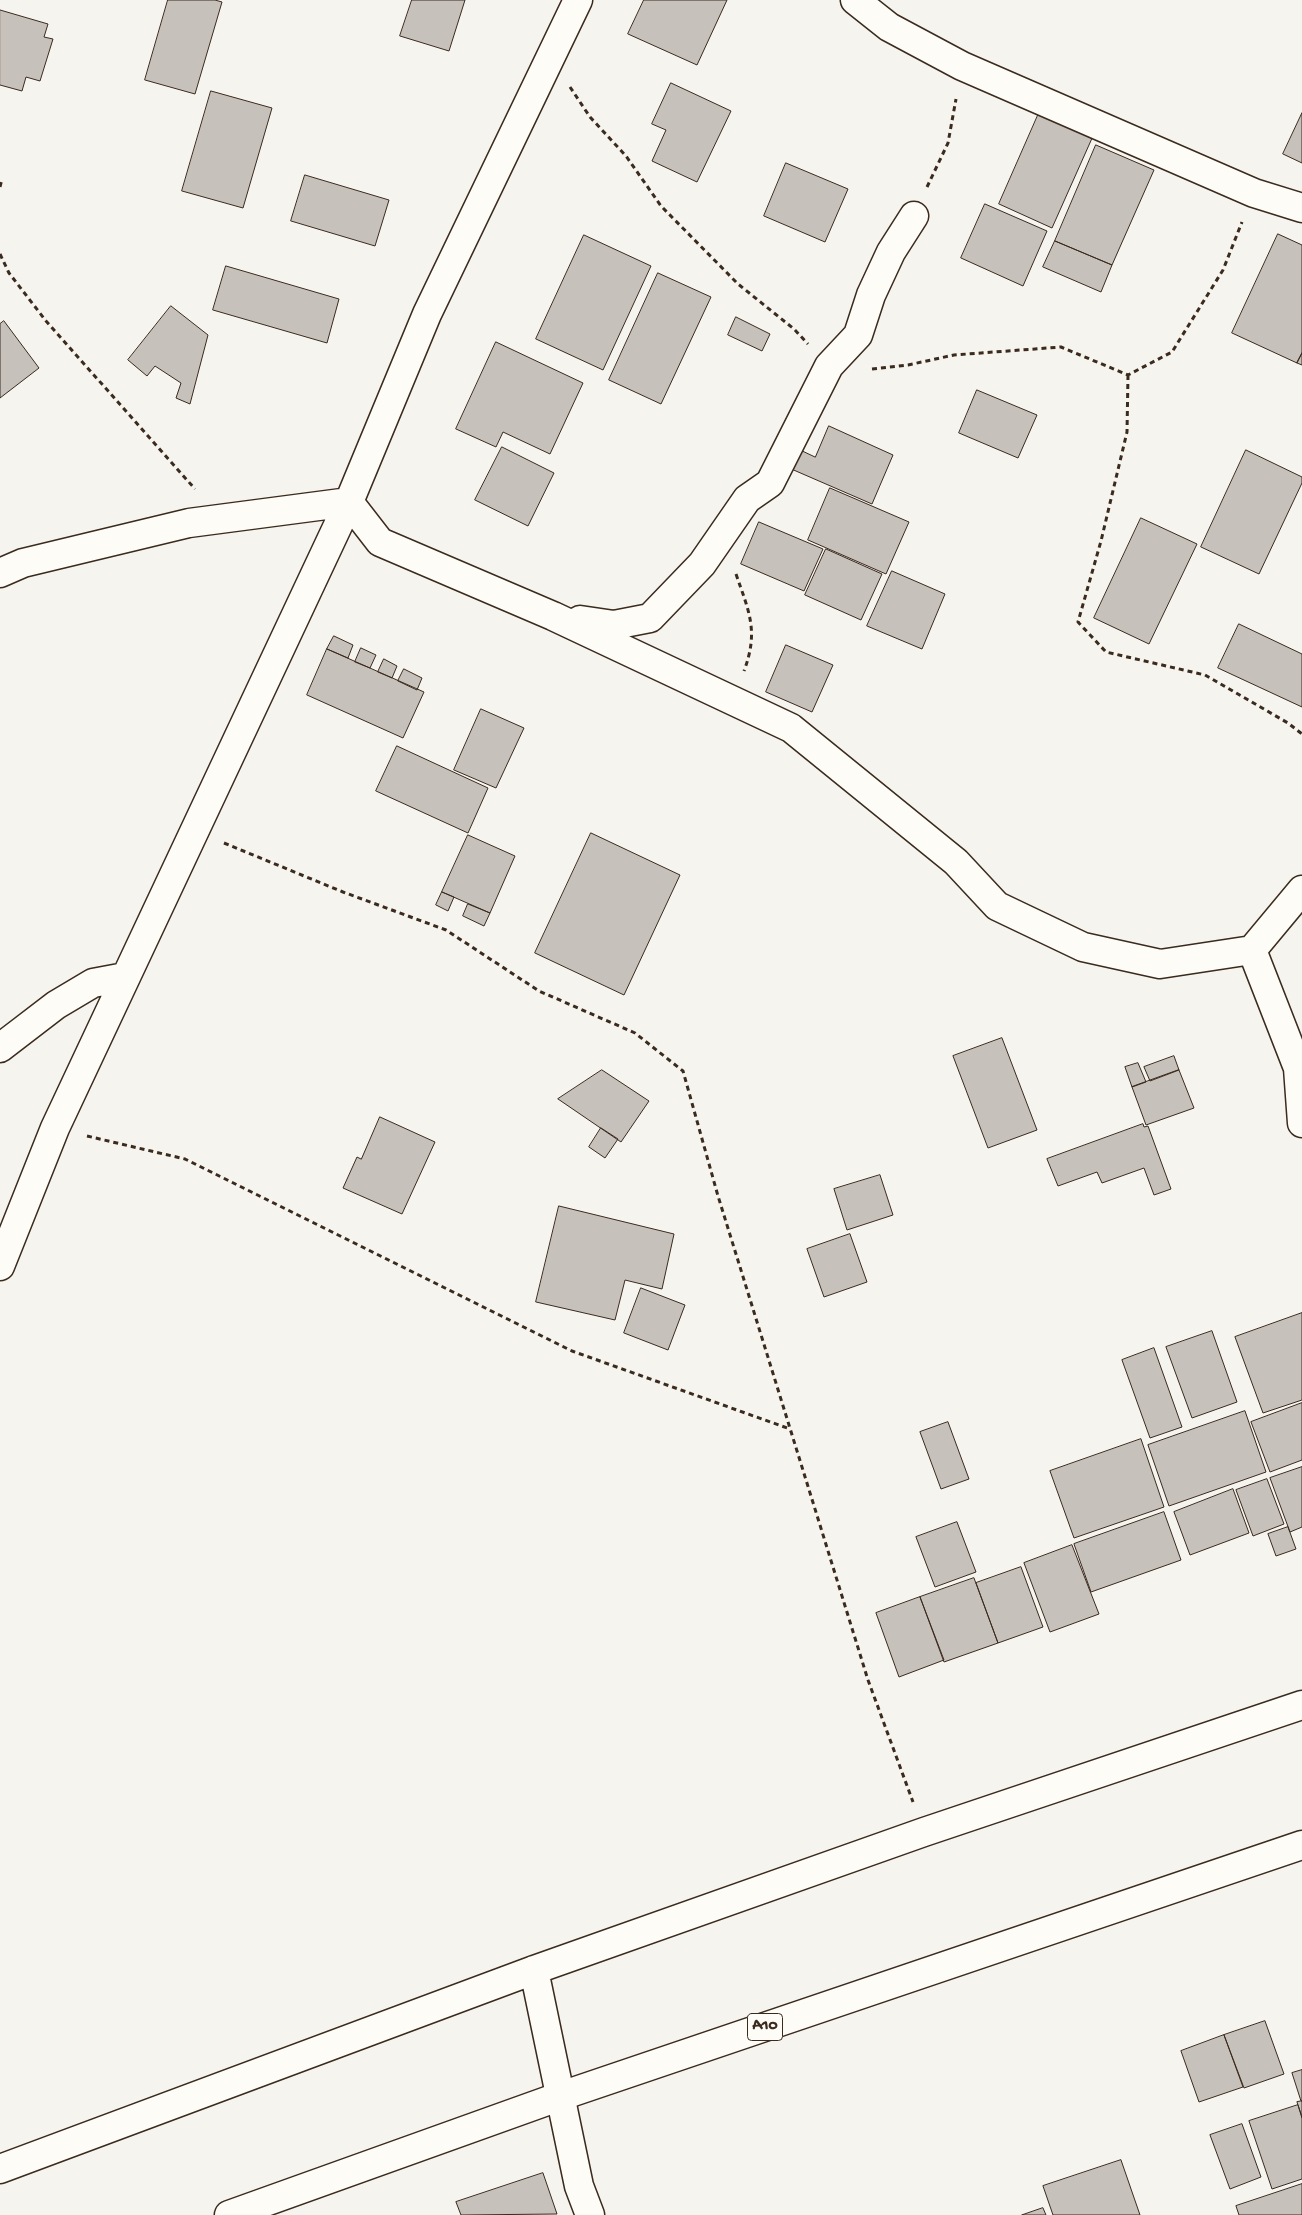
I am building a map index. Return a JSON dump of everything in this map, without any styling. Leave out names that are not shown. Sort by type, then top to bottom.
[{"type":"street","points":[[0,1266],[55,1128],[124,977],[349,502],[427,314],[578,0]]},
{"type":"street","points":[[855,0],[889,27],[962,66],[1254,193],[1302,208]]},
{"type":"street","points":[[553,616],[614,625],[650,618],[702,564],[747,500],[770,483],[829,366],[858,334],[871,295],[891,252],[914,216]]},
{"type":"street","points":[[0,573],[32,560],[189,524],[349,502]]},
{"type":"street","points":[[349,502],[380,542],[553,616],[791,728],[956,862],[996,906],[1083,947],[1160,964],[1252,950],[1302,890]]},
{"type":"street","points":[[1252,950],[1298,1068],[1302,1123]]},
{"type":"street","points":[[0,1048],[56,1005],[93,983],[124,977]]},
{"type":"street","points":[[0,2169],[534,1970],[924,1832],[1302,1704]]},
{"type":"street","name":"A10","points":[[229,2215],[561,2096],[1302,1845]]},
{"type":"street","points":[[534,1970],[579,2186],[590,2215]]},
{"type":"path","points":[[551,58],[590,116],[626,156],[660,206],[738,284],[794,329],[829,366],[863,370],[908,365],[954,356],[1060,347],[1128,375],[1172,352],[1223,270],[1254,193]]},
{"type":"path","points":[[914,216],[948,143],[962,66]]},
{"type":"path","points":[[0,187],[2,179]]},
{"type":"path","points":[[0,254],[9,273],[46,321],[222,520]]},
{"type":"path","points":[[1128,375],[1126,432],[1101,541],[1078,622],[1106,652],[1205,676],[1288,723],[1302,734]]},
{"type":"path","points":[[734,569],[751,619],[751,651],[743,674]]},
{"type":"path","points":[[194,831],[344,892],[446,930],[539,991],[635,1033],[683,1071],[718,1196],[868,1680],[924,1832]]},
{"type":"path","points":[[55,1128],[185,1159],[572,1351],[790,1430]]},
{"type":"building","points":[[168,0],[215,0],[222,2],[195,94],[145,80]]},
{"type":"building","points":[[412,0],[465,0],[449,51],[400,36]]},
{"type":"building","points":[[644,0],[727,0],[697,65],[628,34]]},
{"type":"building","points":[[0,10],[48,24],[44,37],[53,39],[40,81],[26,77],[22,91],[0,85]]},
{"type":"building","points":[[671,83],[731,111],[697,182],[652,161],[666,130],[652,124]]},
{"type":"building","points":[[211,91],[272,108],[243,208],[182,191]]},
{"type":"building","points":[[1039,113],[1093,136],[1052,228],[999,204]]},
{"type":"building","points":[[1302,113],[1302,163],[1283,154]]},
{"type":"building","points":[[1096,145],[1154,170],[1112,265],[1055,241]]},
{"type":"building","points":[[786,163],[848,189],[825,242],[764,216]]},
{"type":"building","points":[[305,175],[389,200],[375,246],[291,221]]},
{"type":"building","points":[[985,204],[1047,231],[1023,286],[961,258]]},
{"type":"building","points":[[1278,234],[1302,245],[1302,353],[1297,363],[1232,333]]},
{"type":"building","points":[[584,235],[651,266],[603,370],[536,339]]},
{"type":"building","points":[[1055,241],[1112,265],[1101,292],[1043,267]]},
{"type":"building","points":[[226,266],[339,299],[327,343],[213,310]]},
{"type":"building","points":[[658,273],[711,297],[661,404],[609,380]]},
{"type":"building","points":[[171,306],[208,335],[190,404],[176,398],[181,383],[155,366],[147,376],[128,360]]},
{"type":"building","points":[[736,317],[770,334],[762,351],[728,335]]},
{"type":"building","points":[[4,321],[39,368],[0,398],[0,324]]},
{"type":"building","points":[[496,342],[583,383],[550,454],[503,432],[496,447],[456,429]]},
{"type":"building","points":[[1302,353],[1302,365],[1297,363]]},
{"type":"building","points":[[977,390],[1037,415],[1018,458],[959,433]]},
{"type":"building","points":[[829,426],[893,455],[872,504],[789,468],[798,449],[815,457]]},
{"type":"building","points":[[502,447],[554,473],[528,526],[475,500]]},
{"type":"building","points":[[1246,450],[1302,477],[1302,483],[1259,574],[1201,547]]},
{"type":"building","points":[[830,488],[909,522],[886,574],[808,540]]},
{"type":"building","points":[[1141,518],[1197,544],[1149,644],[1094,618]]},
{"type":"building","points":[[759,522],[823,549],[804,591],[741,564]]},
{"type":"building","points":[[826,549],[882,574],[861,620],[805,595]]},
{"type":"building","points":[[892,571],[945,594],[922,649],[867,626]]},
{"type":"building","points":[[1239,624],[1302,654],[1302,707],[1218,668]]},
{"type":"building","points":[[334,636],[353,645],[348,658],[327,649]]},
{"type":"building","points":[[786,645],[833,665],[812,712],[766,692]]},
{"type":"building","points":[[361,648],[376,655],[370,668],[355,662]]},
{"type":"building","points":[[327,649],[424,692],[403,738],[307,695]]},
{"type":"building","points":[[384,659],[397,666],[392,678],[378,672]]},
{"type":"building","points":[[404,669],[422,678],[417,690],[398,681]]},
{"type":"building","points":[[481,709],[524,728],[496,788],[454,770]]},
{"type":"building","points":[[397,746],[488,788],[468,833],[376,791]]},
{"type":"building","points":[[591,833],[680,875],[624,995],[535,953]]},
{"type":"building","points":[[468,835],[515,856],[490,913],[442,892]]},
{"type":"building","points":[[442,892],[454,897],[448,911],[436,905]]},
{"type":"building","points":[[468,904],[490,913],[484,926],[463,916]]},
{"type":"building","points":[[1002,1038],[1037,1130],[988,1148],[953,1056]]},
{"type":"building","points":[[1174,1056],[1179,1070],[1150,1081],[1144,1067]]},
{"type":"building","points":[[1138,1063],[1146,1082],[1132,1087],[1125,1067]]},
{"type":"building","points":[[602,1070],[649,1101],[621,1142],[558,1099]]},
{"type":"building","points":[[1179,1070],[1194,1108],[1146,1125],[1132,1087]]},
{"type":"building","points":[[380,1117],[435,1142],[402,1214],[343,1188],[357,1157],[361,1159]]},
{"type":"building","points":[[1143,1124],[1144,1127],[1148,1126],[1171,1189],[1154,1195],[1144,1168],[1102,1183],[1097,1172],[1058,1186],[1047,1159]]},
{"type":"building","points":[[601,1128],[618,1139],[605,1158],[589,1147]]},
{"type":"building","points":[[880,1175],[893,1215],[847,1230],[834,1189]]},
{"type":"building","points":[[559,1206],[674,1234],[662,1289],[625,1280],[615,1320],[536,1302]]},
{"type":"building","points":[[850,1234],[867,1282],[824,1297],[807,1249]]},
{"type":"building","points":[[641,1288],[685,1305],[668,1350],[624,1333]]},
{"type":"building","points":[[1302,1313],[1302,1400],[1263,1413],[1235,1337]]},
{"type":"building","points":[[1212,1331],[1237,1402],[1192,1418],[1166,1347]]},
{"type":"building","points":[[1154,1348],[1182,1427],[1150,1438],[1122,1360]]},
{"type":"building","points":[[1302,1403],[1302,1460],[1270,1472],[1251,1422]]},
{"type":"building","points":[[1245,1411],[1266,1472],[1169,1506],[1148,1445]]},
{"type":"building","points":[[948,1422],[969,1479],[941,1489],[920,1432]]},
{"type":"building","points":[[1141,1439],[1164,1507],[1074,1538],[1050,1471]]},
{"type":"building","points":[[1302,1467],[1302,1527],[1290,1532],[1270,1478]]},
{"type":"building","points":[[1267,1479],[1284,1524],[1253,1536],[1236,1490]]},
{"type":"building","points":[[1233,1489],[1249,1533],[1190,1555],[1174,1512]]},
{"type":"building","points":[[1164,1512],[1181,1560],[1091,1592],[1074,1544]]},
{"type":"building","points":[[957,1522],[976,1572],[935,1587],[916,1537]]},
{"type":"building","points":[[1288,1527],[1296,1549],[1276,1556],[1268,1534]]},
{"type":"building","points":[[1072,1545],[1099,1614],[1050,1632],[1024,1563]]},
{"type":"building","points":[[1021,1567],[1043,1627],[998,1643],[976,1583]]},
{"type":"building","points":[[974,1578],[998,1643],[944,1662],[920,1597]]},
{"type":"building","points":[[920,1597],[944,1660],[899,1677],[876,1613]]},
{"type":"building","points":[[1265,2021],[1284,2074],[1244,2088],[1224,2035]]},
{"type":"building","points":[[1224,2035],[1243,2087],[1199,2102],[1181,2051]]},
{"type":"building","points":[[1302,2070],[1302,2101],[1301,2101],[1292,2073]]},
{"type":"building","points":[[1302,2101],[1302,2118],[1297,2102]]},
{"type":"building","points":[[1298,2105],[1302,2117],[1302,2179],[1272,2189],[1249,2121]]},
{"type":"building","points":[[1242,2124],[1261,2177],[1230,2189],[1210,2135]]},
{"type":"building","points":[[1121,2160],[1140,2215],[1053,2215],[1043,2186]]},
{"type":"building","points":[[543,2173],[557,2214],[461,2215],[456,2202]]},
{"type":"building","points":[[1302,2184],[1302,2215],[1239,2215],[1236,2206]]},
{"type":"building","points":[[1043,2208],[1046,2215],[1022,2215]]}]
